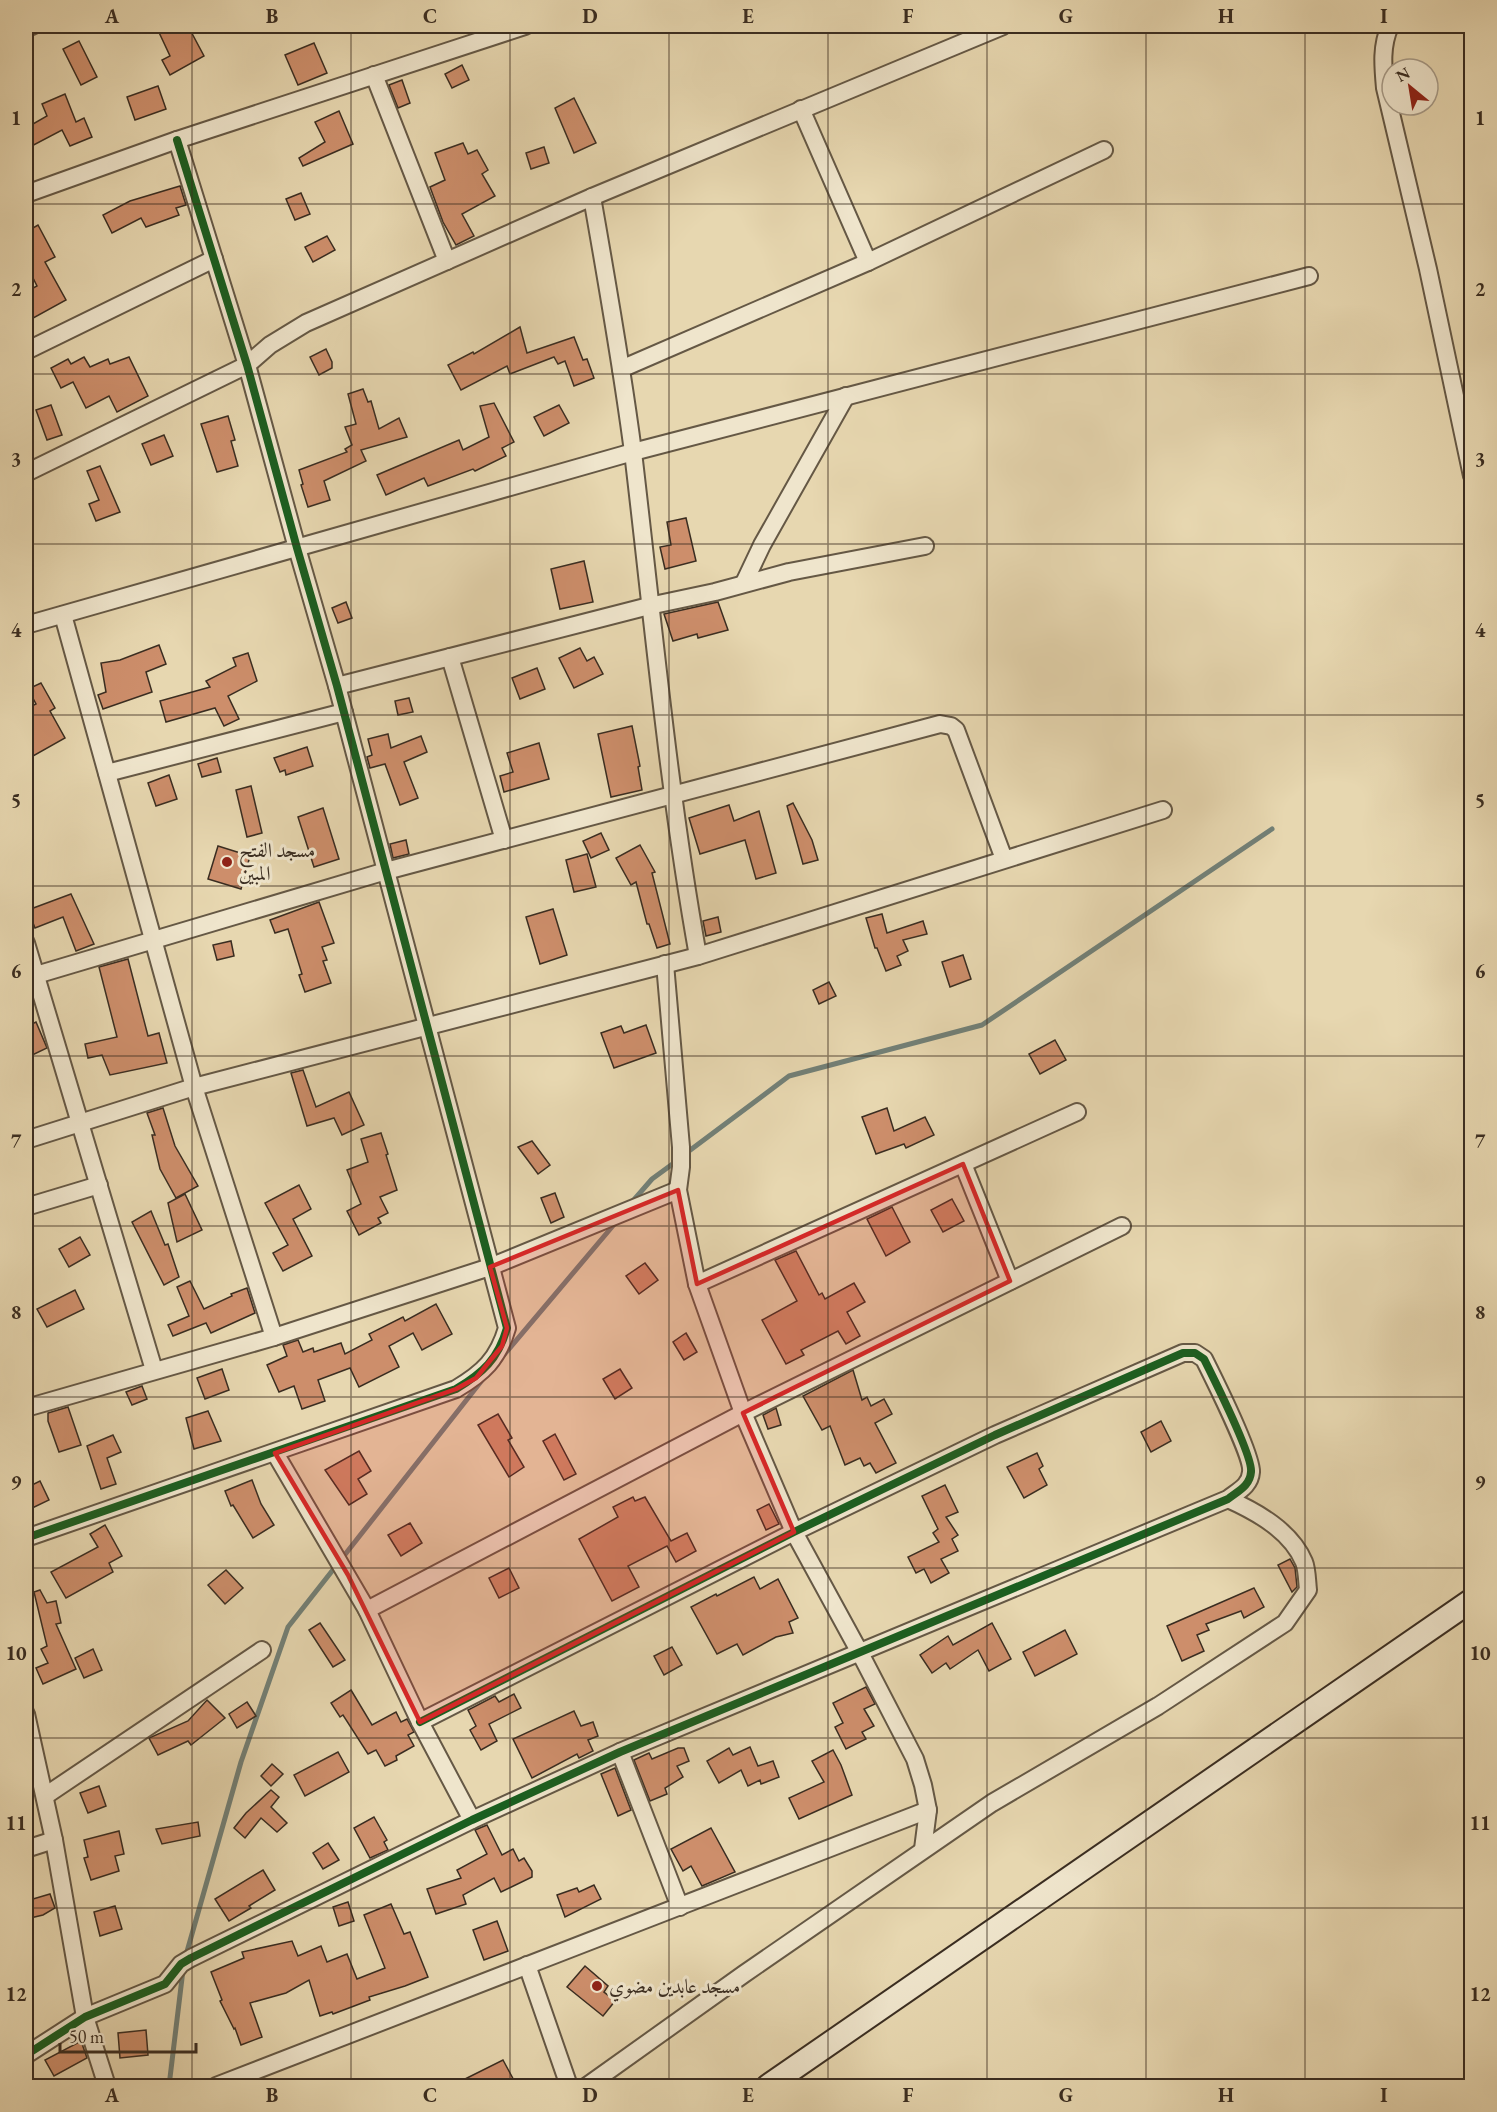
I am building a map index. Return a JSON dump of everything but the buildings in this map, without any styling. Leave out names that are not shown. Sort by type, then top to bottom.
[{"type":"street","points":[[26,28],[32,26]]},
{"type":"street","points":[[26,194],[177,140],[525,26]]},
{"type":"street","points":[[26,473],[247,364],[270,345],[306,323],[592,197],[1003,26]]},
{"type":"street","points":[[1390,26],[1384,39],[1382,62],[1385,88],[1428,269],[1472,476]]},
{"type":"street","points":[[374,75],[447,261]]},
{"type":"street","points":[[801,109],[868,262]]},
{"type":"street","points":[[26,1538],[456,1389],[476,1378],[493,1360],[502,1346],[507,1328],[337,686],[247,364],[177,140]]},
{"type":"street","points":[[621,369],[868,262],[1104,150]]},
{"type":"street","points":[[592,197],[633,452],[649,606],[683,875],[698,956]]},
{"type":"street","points":[[26,351],[214,259]]},
{"type":"street","points":[[26,626],[633,452],[1309,276]]},
{"type":"street","points":[[744,583],[777,516],[846,396]]},
{"type":"street","points":[[337,686],[789,572],[925,546]]},
{"type":"street","points":[[63,615],[194,1087],[274,1336]]},
{"type":"street","points":[[450,657],[504,840]]},
{"type":"street","points":[[107,773],[344,712]]},
{"type":"street","points":[[31,976],[386,871],[940,724],[951,726],[956,730],[1004,859]]},
{"type":"street","points":[[26,1140],[194,1087],[698,956],[1163,810]]},
{"type":"street","points":[[26,943],[31,976],[80,1122],[154,1370]]},
{"type":"street","points":[[665,964],[681,1147],[678,1190],[697,1284],[742,1413],[794,1532],[915,1760],[928,1810],[923,1850]]},
{"type":"street","points":[[697,1284],[1077,1112]]},
{"type":"street","points":[[963,1164],[1010,1281]]},
{"type":"street","points":[[26,1208],[99,1185]]},
{"type":"street","points":[[26,1408],[274,1336],[490,1266],[678,1190]]},
{"type":"street","points":[[367,1610],[742,1413],[1122,1226]]},
{"type":"street","points":[[26,2055],[85,2017],[165,1984],[181,1964],[191,1958],[472,1820],[621,1752],[1227,1499],[1247,1484],[1252,1470],[1241,1438],[1204,1359],[1195,1353],[1183,1353],[995,1435],[794,1532],[420,1722]]},
{"type":"street","points":[[275,1453],[367,1610],[420,1722],[472,1820]]},
{"type":"street","points":[[587,2086],[992,1803],[1158,1706],[1285,1623],[1308,1590],[1304,1562],[1285,1533],[1247,1508],[1227,1499]]},
{"type":"street","points":[[768,2086],[1472,1600]]},
{"type":"street","points":[[45,1796],[262,1650]]},
{"type":"street","points":[[26,1714],[54,1840],[85,2017],[106,2086]]},
{"type":"street","points":[[621,1752],[680,1907]]},
{"type":"street","points":[[216,2086],[928,1810]]},
{"type":"street","points":[[26,1848],[54,1840]]},
{"type":"street","points":[[527,1965],[569,2086]]},
{"type":"highlighted area","points":[[963,1164],[1010,1281],[743,1413],[794,1532],[420,1722],[348,1575],[275,1453],[456,1389],[476,1378],[502,1346],[507,1328],[490,1267],[678,1190],[697,1284]]},
{"type":"waterway","points":[[685,1154],[789,1076],[982,1025],[1272,829]]},
{"type":"waterway","points":[[632,1202],[652,1179],[678,1160]]},
{"type":"waterway","points":[[503,1356],[617,1221]]},
{"type":"waterway","points":[[186,1955],[241,1762],[288,1627],[483,1379]]},
{"type":"waterway","points":[[169,2086],[183,1970]]},
{"type":"cycle path","points":[[26,1538],[456,1389],[482,1371],[494,1357],[507,1328],[337,686],[247,365],[177,140]]},
{"type":"cycle path","points":[[26,2055],[85,2017],[165,1984],[181,1964],[191,1958],[472,1820],[620,1752],[1228,1499],[1243,1488],[1250,1477],[1250,1464],[1246,1451],[1204,1359],[1195,1353],[1183,1353],[995,1435],[794,1532],[420,1722]]},
{"type":"place","name":"مسجد الفتح المبين","points":[[227,862]]},
{"type":"place","name":"مسجد عابدين مضوي","points":[[597,1986]]}]
